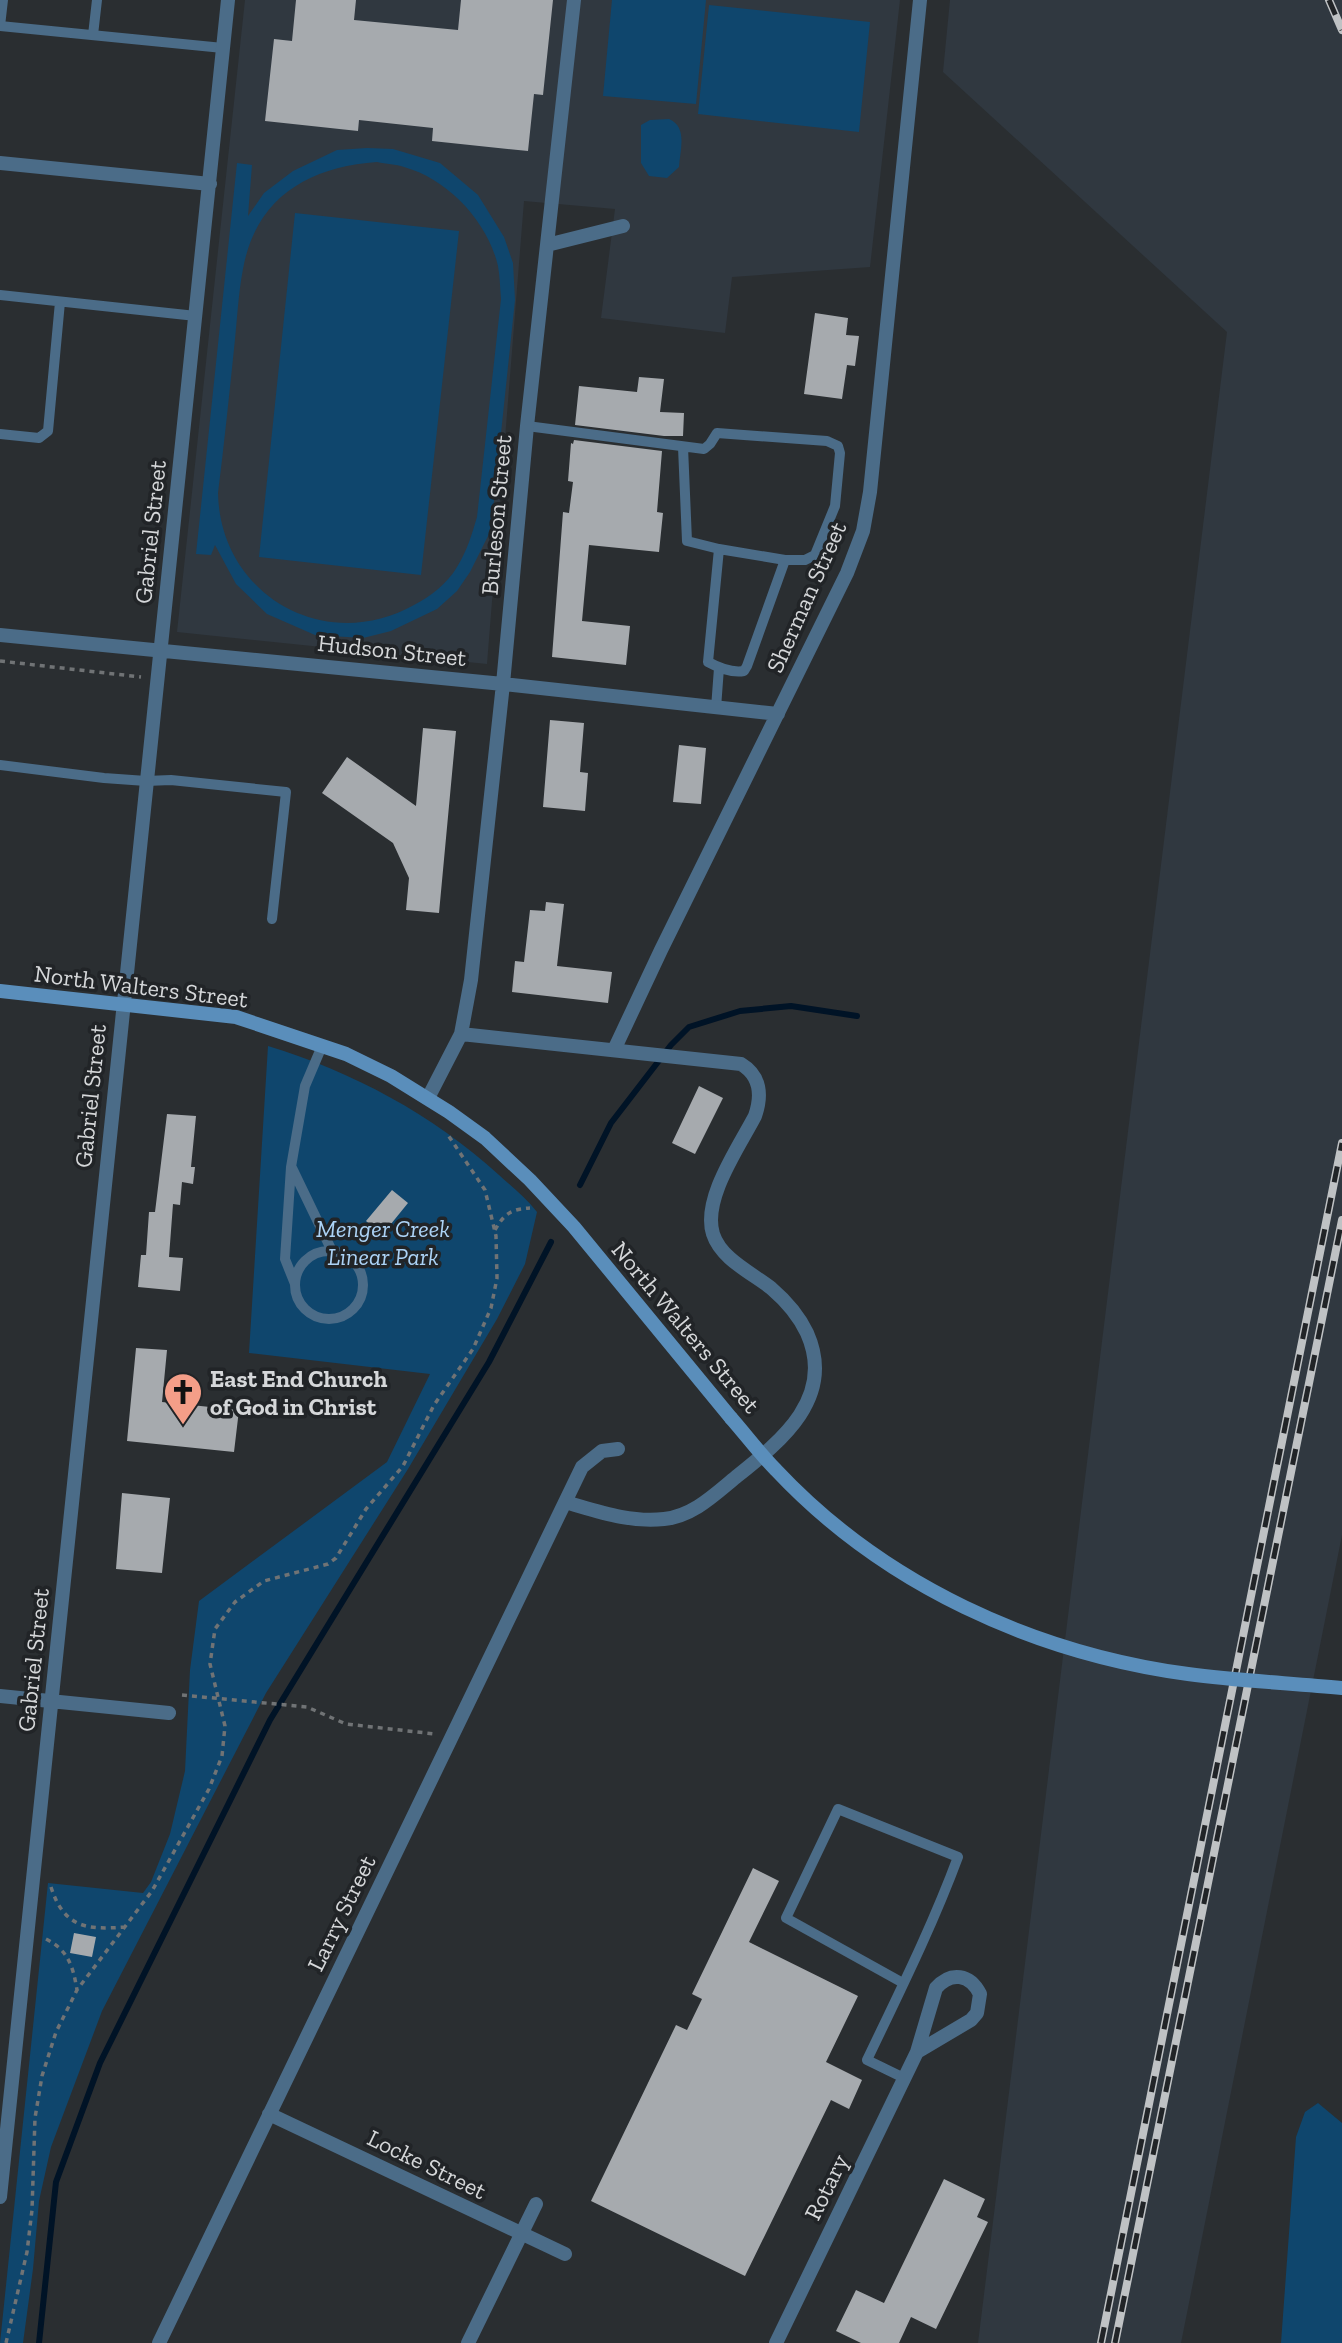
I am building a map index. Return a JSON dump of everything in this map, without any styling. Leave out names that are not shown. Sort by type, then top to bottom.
[{"type":"main road","name":"North Walters Street","points":[[0,991],[236,1017],[346,1054],[391,1076],[485,1138],[560,1212],[777,1471],[857,1542],[952,1601],[996,1623],[1059,1646],[1098,1657],[1173,1671],[1342,1688]]},
{"type":"street","name":"Gabriel Street","points":[[0,2197],[228,0]]},
{"type":"street","name":"Burleson Street","points":[[428,1098],[461,1034],[471,980],[527,426],[574,0]]},
{"type":"street","name":"Sherman Street","points":[[614,1050],[847,573],[863,531],[870,492],[920,0]]},
{"type":"street","points":[[0,163],[210,184]]},
{"type":"street","points":[[547,245],[623,226]]},
{"type":"street","name":"Hudson Street","points":[[0,635],[778,714]]},
{"type":"street","points":[[461,1034],[741,1064],[757,1079],[760,1090],[759,1106],[714,1196],[711,1212],[713,1234],[722,1251],[773,1290],[799,1317],[808,1335],[815,1362],[812,1389],[804,1410],[780,1441],[702,1505],[681,1516],[633,1520],[565,1503]]},
{"type":"street","name":"Larry Street","points":[[159,2343],[582,1467],[602,1451],[618,1449]]},
{"type":"street","points":[[0,1696],[169,1713]]},
{"type":"street","name":"Rotary","points":[[776,2343],[917,2052],[936,1988],[951,1977],[960,1976],[969,1980],[980,1994],[981,2004],[977,2013],[971,2020],[917,2052]]},
{"type":"street","name":"Locke Street","points":[[269,2114],[565,2254]]},
{"type":"street","points":[[468,2343],[537,2204]]},
{"type":"lane","points":[[3,0],[0,26],[223,48]]},
{"type":"lane","points":[[93,35],[97,0]]},
{"type":"lane","points":[[0,295],[196,316]]},
{"type":"lane","points":[[0,434],[39,438],[48,431],[60,302]]},
{"type":"lane","points":[[527,426],[704,449],[717,433],[827,441],[838,446],[840,453],[835,506],[815,555],[805,560],[785,560],[687,541],[683,447]]},
{"type":"lane","points":[[719,549],[707,656],[708,662],[719,668],[744,671],[785,560]]},
{"type":"lane","points":[[716,708],[719,668]]},
{"type":"lane","points":[[0,765],[146,781],[171,780],[286,792],[272,919]]},
{"type":"lane","points":[[295,1284],[303,1263],[321,1252],[332,1251],[352,1260],[359,1269],[363,1291],[352,1311],[331,1319],[320,1318],[302,1305],[296,1295],[295,1284],[285,1259],[291,1167],[306,1086],[322,1046]]},
{"type":"lane","points":[[291,1167],[332,1251]]},
{"type":"lane","points":[[903,1983],[786,1918],[838,1809],[958,1857],[943,1898],[867,2060],[904,2078]]},
{"type":"path","points":[[0,661],[129,674],[157,680]]},
{"type":"path","points":[[6,2343],[27,2252],[32,2210],[35,2118],[42,2076],[56,2032],[77,1990],[152,1891],[209,1789],[222,1756],[226,1727],[210,1664],[215,1629],[235,1602],[264,1581],[328,1564],[336,1558],[366,1509],[403,1466],[434,1405],[473,1349],[491,1308],[495,1288],[495,1230],[485,1190],[448,1135]]},
{"type":"path","points":[[495,1230],[503,1216],[516,1209],[530,1208]]},
{"type":"path","points":[[182,1695],[307,1707],[346,1724],[435,1734]]},
{"type":"path","points":[[50,1886],[69,1919],[89,1928],[125,1927]]},
{"type":"path","points":[[46,1939],[63,1949],[70,1960],[77,1990]]},
{"type":"shaded area","points":[[245,0],[900,0],[870,267],[732,277],[725,333],[601,318],[615,209],[524,201],[487,664],[177,632]]},
{"type":"shaded area","points":[[950,0],[1342,0],[1342,1535],[1181,2343],[978,2343],[1227,332],[943,72]]},
{"type":"green space","points":[[612,0],[706,0],[696,104],[603,96]]},
{"type":"green space","points":[[709,5],[870,22],[859,132],[698,114]]},
{"type":"green space","points":[[669,119],[679,127],[681,133],[679,167],[667,178],[649,176],[641,163],[641,125],[650,120]]},
{"type":"green space","points":[[393,149],[440,163],[478,195],[504,237],[513,263],[515,300],[489,534],[457,591],[437,609],[391,631],[363,638],[315,635],[267,614],[236,584],[215,545],[211,555],[196,554],[237,163],[252,165],[248,216],[264,193],[293,171],[337,150]],"holes":[[[377,162],[420,173],[436,181],[464,204],[493,250],[498,266],[501,299],[477,517],[464,555],[448,579],[414,605],[380,619],[346,623],[313,618],[283,606],[257,586],[237,561],[223,529],[218,493],[241,279],[250,244],[260,223],[273,205],[289,190],[308,179],[352,165]]]},
{"type":"green space","points":[[295,213],[459,231],[421,575],[259,557]]},
{"type":"green space","name":"Menger Creek Linear Park","points":[[268,1046],[361,1082],[419,1114],[473,1153],[537,1212],[525,1264],[497,1319],[408,1469],[266,1693],[102,2011],[51,2147],[39,2201],[23,2343],[0,2343],[48,1883],[143,1893],[151,1882],[170,1834],[185,1771],[190,1670],[199,1601],[387,1462],[430,1374],[249,1353]]},
{"type":"green space","points":[[1318,2103],[1342,2123],[1342,2343],[1281,2343],[1296,2137],[1305,2112]]},
{"type":"building","points":[[296,0],[356,0],[354,20],[458,30],[461,0],[553,0],[543,95],[534,94],[528,151],[432,141],[433,128],[359,120],[358,131],[265,121],[274,39],[292,41]]},
{"type":"building","points":[[815,313],[848,318],[846,335],[859,336],[855,366],[847,365],[842,399],[804,394]]},
{"type":"building","points":[[639,377],[664,379],[660,412],[684,413],[683,436],[575,425],[579,386],[637,392]]},
{"type":"building","points":[[574,440],[662,451],[657,512],[663,513],[659,552],[589,545],[582,621],[630,626],[626,665],[552,657],[563,512],[569,513],[573,482],[568,481],[571,443],[573,444]]},
{"type":"building","points":[[550,720],[584,723],[580,772],[588,773],[585,811],[543,807]]},
{"type":"building","points":[[423,728],[456,731],[439,913],[406,910],[409,878],[393,843],[322,793],[347,757],[416,806]]},
{"type":"building","points":[[679,745],[706,748],[701,804],[673,802]]},
{"type":"building","points":[[546,902],[564,904],[557,966],[612,972],[608,1003],[512,992],[515,961],[524,962],[530,910],[545,911]]},
{"type":"building","points":[[699,1086],[723,1098],[695,1154],[672,1143]]},
{"type":"building","points":[[167,1114],[196,1116],[191,1167],[195,1167],[193,1184],[182,1182],[180,1205],[173,1204],[169,1257],[183,1258],[180,1291],[138,1287],[141,1255],[146,1255],[149,1212],[155,1212]]},
{"type":"building","points":[[392,1190],[408,1203],[382,1235],[366,1221]]},
{"type":"building","name":"East End Church of God in Christ","points":[[136,1348],[167,1350],[162,1402],[239,1410],[234,1452],[127,1441]]},
{"type":"building","points":[[122,1493],[170,1498],[162,1573],[116,1569]]},
{"type":"building","points":[[753,1868],[779,1881],[749,1942],[858,1996],[826,2062],[862,2080],[849,2109],[831,2100],[745,2276],[591,2201],[676,2025],[687,2030],[702,1999],[692,1994]]},
{"type":"building","points":[[74,1933],[96,1937],[92,1957],[70,1953]]},
{"type":"building","points":[[944,2179],[985,2199],[977,2217],[988,2222],[936,2329],[911,2317],[899,2343],[861,2343],[836,2331],[856,2290],[884,2303]]},
{"type":"waterway","points":[[580,1185],[611,1123],[671,1045],[689,1027],[740,1011],[791,1006],[857,1016]]},
{"type":"waterway","points":[[39,2343],[56,2182],[100,2063],[270,1720],[489,1362],[551,1242]]},
{"type":"railway","points":[[1329,0],[1342,30]]},
{"type":"railway","points":[[1101,2343],[1342,1143]]},
{"type":"railway","points":[[1115,2343],[1342,1220]]},
{"type":"place","name":"East End Church of God in Christ","points":[[183,1426]]}]
